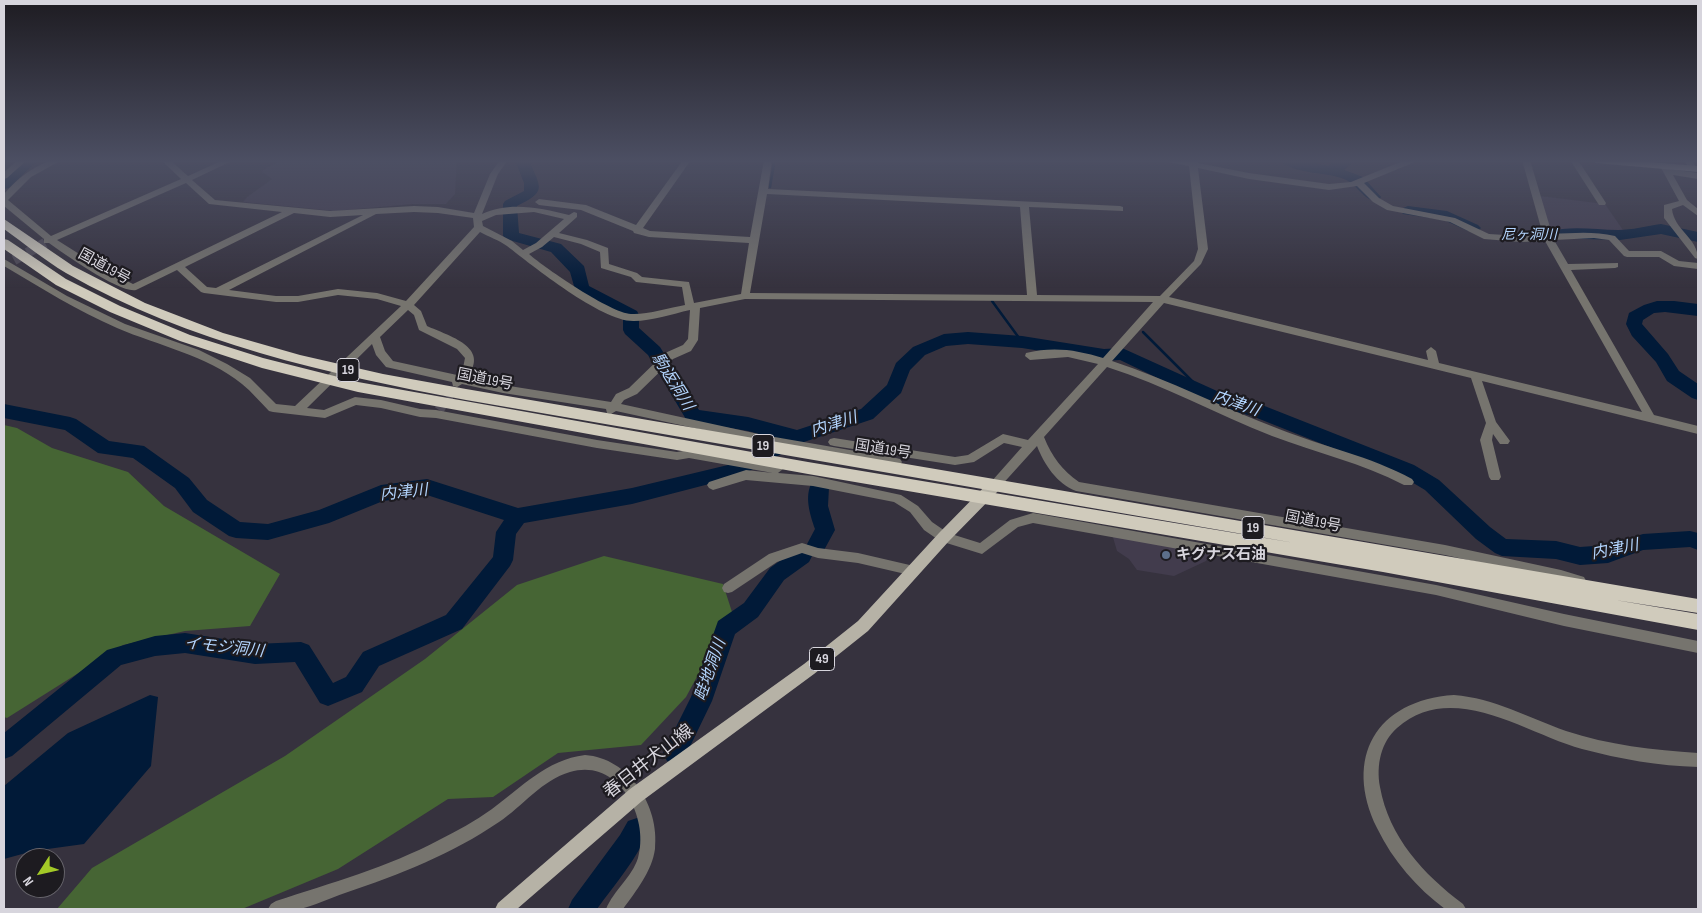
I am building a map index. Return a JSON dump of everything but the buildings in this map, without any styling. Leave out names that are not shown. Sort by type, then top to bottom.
[{"type":"highway","name":"国道19号","points":[[4,223],[17,234],[75,272],[129,301],[204,330],[275,353],[341,369],[516,404],[624,421],[715,444],[782,467],[989,491],[1219,522],[1698,606]]},
{"type":"highway","name":"国道19号","points":[[4,243],[61,282],[115,309],[185,338],[262,363],[331,380],[444,404],[715,444],[807,454],[989,491],[1109,520],[1383,564],[1698,622]]},
{"type":"main road","name":"春日井犬山線","points":[[504,909],[636,795],[809,669],[862,626],[989,491]]},
{"type":"street","points":[[6,203],[48,241],[107,277],[133,288],[293,210]]},
{"type":"street","points":[[48,241],[133,203]]},
{"type":"street","points":[[218,203],[330,214],[422,209],[478,221],[522,254],[580,293],[619,316],[634,318],[746,296],[1162,299],[1698,430]]},
{"type":"street","points":[[299,409],[331,380],[406,304],[416,297],[478,221],[484,203]]},
{"type":"street","points":[[544,203],[583,207],[637,231],[649,234],[755,240]]},
{"type":"street","points":[[637,231],[657,203]]},
{"type":"street","points":[[746,296],[761,203]]},
{"type":"street","points":[[998,203],[1120,209]]},
{"type":"street","points":[[989,491],[1162,299],[1198,262],[1203,249],[1198,203]]},
{"type":"street","points":[[1382,203],[1390,208],[1452,220],[1487,237],[1521,239],[1589,235],[1608,237],[1615,241],[1627,254],[1661,254],[1676,264],[1698,266]]},
{"type":"street","points":[[1538,203],[1548,237],[1651,419]]},
{"type":"street","points":[[1680,203],[1667,207],[1668,218],[1698,256]]},
{"type":"street","points":[[1685,203],[1698,213]]},
{"type":"street","points":[[1024,204],[1032,298]]},
{"type":"street","points":[[522,254],[552,235],[583,207]]},
{"type":"street","points":[[478,221],[494,212],[534,209],[571,218]]},
{"type":"street","points":[[217,292],[375,212]]},
{"type":"street","points":[[552,235],[584,242],[605,250],[604,266],[634,276],[639,280],[686,284],[692,307],[693,340],[687,348],[669,356],[634,391],[620,397],[612,408]]},
{"type":"street","points":[[8,262],[64,298],[121,326],[224,367],[246,381],[273,408],[299,409],[325,414],[355,401],[381,404],[420,413],[438,412],[677,456],[689,454],[782,467]]},
{"type":"street","points":[[1565,266],[1615,265]]},
{"type":"street","points":[[178,266],[204,290],[276,299],[298,299],[338,292],[377,296],[406,304],[418,313],[424,328],[461,346],[470,358],[468,368],[458,382]]},
{"type":"street","points":[[375,336],[380,352],[390,364],[458,382],[503,388],[763,439],[896,462]]},
{"type":"street","points":[[1431,351],[1435,366]]},
{"type":"street","points":[[1030,356],[1068,353],[1090,357],[1158,380],[1278,433],[1370,462],[1408,482]]},
{"type":"street","points":[[1475,376],[1490,423],[1504,441]]},
{"type":"street","points":[[1490,423],[1486,440],[1495,477]]},
{"type":"street","points":[[1038,435],[1051,466],[1062,477],[1076,486],[1445,550],[1561,574],[1607,591]]},
{"type":"street","points":[[834,442],[955,461],[970,459],[1002,438],[1030,445]]},
{"type":"street","points":[[713,485],[746,475],[813,481],[897,498],[914,509],[928,526],[944,537],[982,549],[1014,524],[1033,518],[1436,590],[1564,620],[1698,646]]},
{"type":"street","points":[[728,588],[773,558],[802,548],[818,553],[858,558],[914,571]]},
{"type":"street","points":[[1458,909],[1423,881],[1397,849],[1382,821],[1371,785],[1372,762],[1378,739],[1390,724],[1406,713],[1428,704],[1455,701],[1481,706],[1568,738],[1613,749],[1663,758],[1698,760]]},
{"type":"street","points":[[276,909],[408,864],[495,816],[541,779],[564,766],[585,762],[602,764],[619,775],[636,795],[645,819],[649,846],[641,871],[614,909]]},
{"type":"shaded area","points":[[249,203],[447,203],[446,204],[413,204],[335,211]]},
{"type":"shaded area","points":[[1542,203],[1605,204],[1625,233],[1579,232],[1550,234]]},
{"type":"shaded area","name":"キグナス石油","points":[[1112,534],[1212,550],[1206,561],[1174,576],[1137,570],[1129,559],[1117,551]]},
{"type":"green space","points":[[4,425],[17,428],[52,448],[128,472],[164,506],[280,574],[250,626],[185,631],[123,645],[7,718],[4,717]]},
{"type":"green space","points":[[604,556],[723,584],[732,612],[686,697],[641,745],[558,753],[493,797],[448,799],[338,869],[242,909],[57,909],[92,868],[285,756],[425,659],[517,585]]},
{"type":"water","points":[[150,695],[158,697],[151,766],[84,844],[55,848],[15,848],[15,856],[4,859],[4,786],[68,733]]},
{"type":"waterway","name":"駒返洞川","points":[[513,203],[510,204],[511,236],[556,248],[578,270],[582,289],[631,315],[631,330],[654,351],[693,416],[748,424],[797,437]]},
{"type":"waterway","name":"尼ヶ洞川","points":[[1408,211],[1447,216],[1473,228]]},
{"type":"waterway","name":"尼ヶ洞川","points":[[1553,235],[1580,233],[1620,235],[1661,229],[1698,237]]},
{"type":"waterway","points":[[992,301],[1022,342]]},
{"type":"waterway","name":"内津川","points":[[1698,310],[1665,306],[1657,307],[1642,312],[1635,317],[1634,324],[1638,332],[1662,358],[1673,376],[1698,393]]},
{"type":"waterway","points":[[1143,332],[1203,392]]},
{"type":"waterway","name":"内津川","points":[[797,437],[867,414],[895,388],[902,367],[919,351],[944,340],[968,338],[1022,342],[1104,355],[1122,354],[1224,402],[1256,410],[1407,470],[1432,485],[1483,533],[1502,547],[1556,550],[1580,556],[1608,554],[1643,542],[1690,539],[1698,542]]},
{"type":"waterway","name":"内津川","points":[[4,411],[70,424],[105,448],[137,451],[182,483],[200,506],[236,530],[268,532],[322,517],[381,493],[427,487],[518,516]]},
{"type":"waterway","name":"内津川","points":[[518,516],[632,496],[733,471],[797,437]]},
{"type":"waterway","name":"畦地洞川","points":[[816,546],[825,530],[818,506],[819,487]]},
{"type":"waterway","name":"イモジ洞川","points":[[4,748],[115,657],[155,646],[185,643],[255,654],[301,652],[328,695],[354,685],[371,659],[454,622],[503,560],[506,532],[518,516]]},
{"type":"waterway","name":"畦地洞川","points":[[675,753],[701,701],[726,628],[751,610],[777,574],[802,556]]},
{"type":"waterway","name":"畦地洞川","points":[[581,909],[629,844],[637,830]]},
{"type":"tunnel","points":[[14,260],[45,243]]},
{"type":"tunnel","points":[[439,410],[456,385]]},
{"type":"place","name":"キグナス石油","points":[[1166,555]]}]
